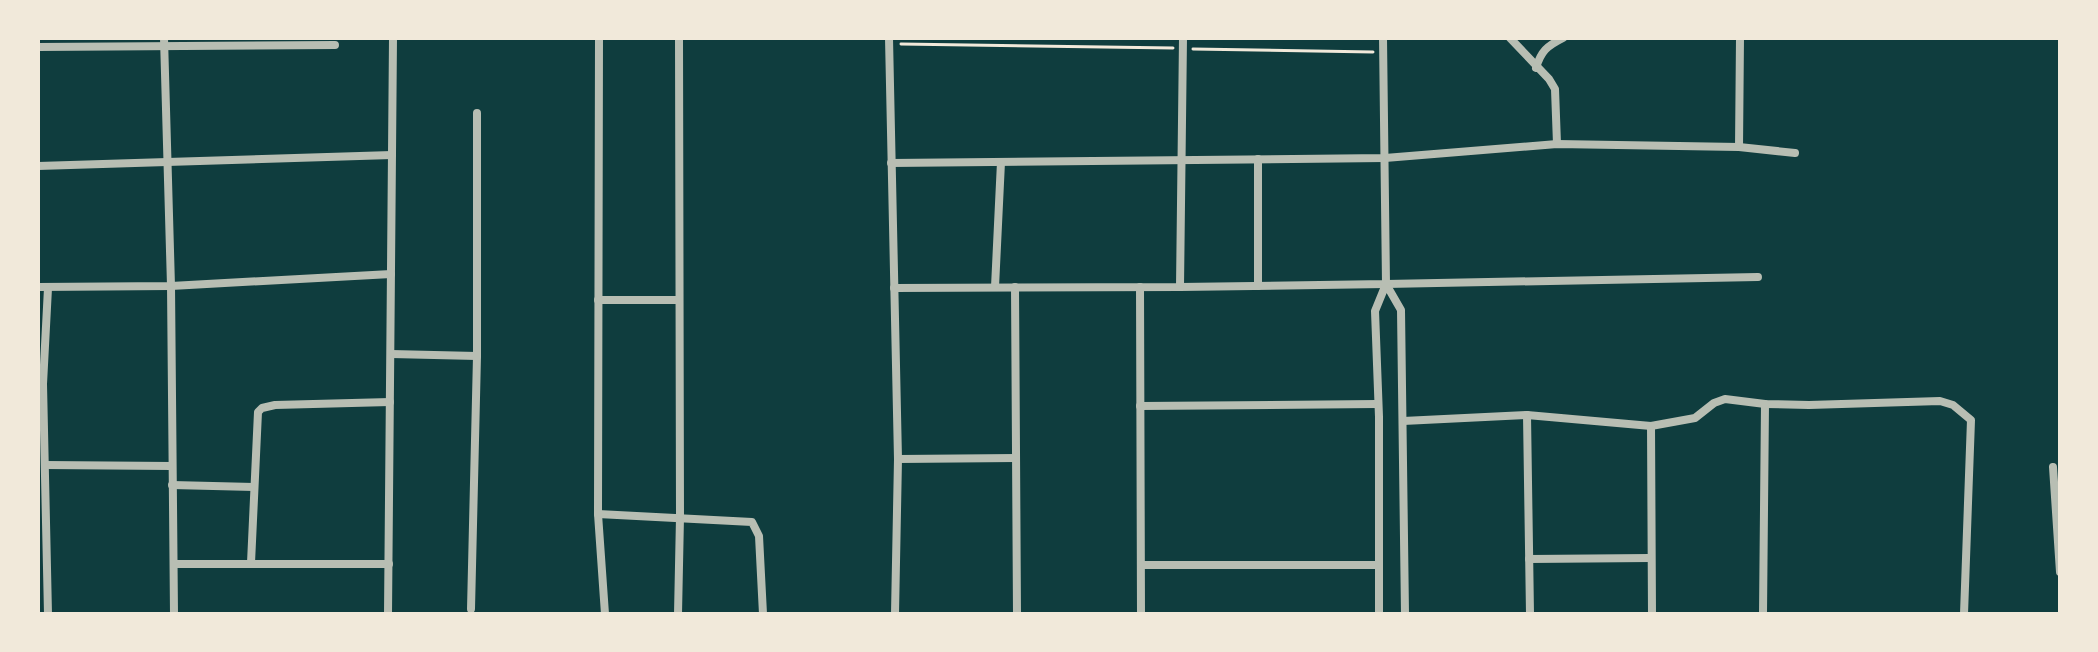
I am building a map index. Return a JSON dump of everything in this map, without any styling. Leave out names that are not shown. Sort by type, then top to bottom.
[{"type":"street","points":[[388,614],[393,38]]},
{"type":"street","points":[[599,38],[598,514],[605,614]]},
{"type":"street","points":[[678,614],[679,38]]},
{"type":"street","points":[[1180,287],[1183,38]]},
{"type":"street","points":[[1379,614],[1375,311],[1386,284],[1383,38]]},
{"type":"street","points":[[1510,38],[1555,89],[1557,144]]},
{"type":"street","points":[[1536,68],[1540,53],[1563,38]]},
{"type":"street","points":[[1739,147],[1740,38]]},
{"type":"street","points":[[889,41],[898,459],[895,614]]},
{"type":"street","points":[[38,47],[164,42],[335,45]]},
{"type":"street","points":[[164,42],[171,286],[174,614]]},
{"type":"street","points":[[471,609],[477,356],[477,113]]},
{"type":"street","points":[[891,163],[1385,158],[1557,144],[1739,147],[1795,153]]},
{"type":"street","points":[[38,166],[392,155]]},
{"type":"street","points":[[1258,159],[1258,286]]},
{"type":"street","points":[[995,287],[1001,162]]},
{"type":"street","points":[[38,287],[171,286],[391,274]]},
{"type":"street","points":[[894,288],[1180,287],[1758,277]]},
{"type":"street","points":[[1386,284],[1401,310],[1405,614]]},
{"type":"street","points":[[1015,287],[1017,614]]},
{"type":"street","points":[[1140,287],[1141,614]]},
{"type":"street","points":[[48,288],[40,384],[48,614]]},
{"type":"street","points":[[598,300],[678,300]]},
{"type":"street","points":[[391,354],[477,356]]},
{"type":"street","points":[[1403,421],[1527,415],[1651,426],[1695,418],[1714,403],[1725,399],[1765,404],[1940,401],[1953,405],[1971,420],[1964,614]]},
{"type":"street","points":[[251,563],[258,412],[275,405],[390,402]]},
{"type":"street","points":[[1140,406],[1377,404]]},
{"type":"street","points":[[1763,614],[1765,404]]},
{"type":"street","points":[[1527,415],[1530,614]]},
{"type":"street","points":[[1651,426],[1652,614]]},
{"type":"street","points":[[898,459],[1016,458]]},
{"type":"street","points":[[45,465],[172,466]]},
{"type":"street","points":[[2053,467],[2060,572]]},
{"type":"street","points":[[172,485],[254,487]]},
{"type":"street","points":[[598,514],[748,520],[756,527],[759,536],[763,614]]},
{"type":"street","points":[[1529,559],[1650,558]]},
{"type":"street","points":[[174,564],[389,564]]},
{"type":"street","points":[[1141,565],[1379,565]]},
{"type":"path","points":[[889,41],[1383,52]]}]
